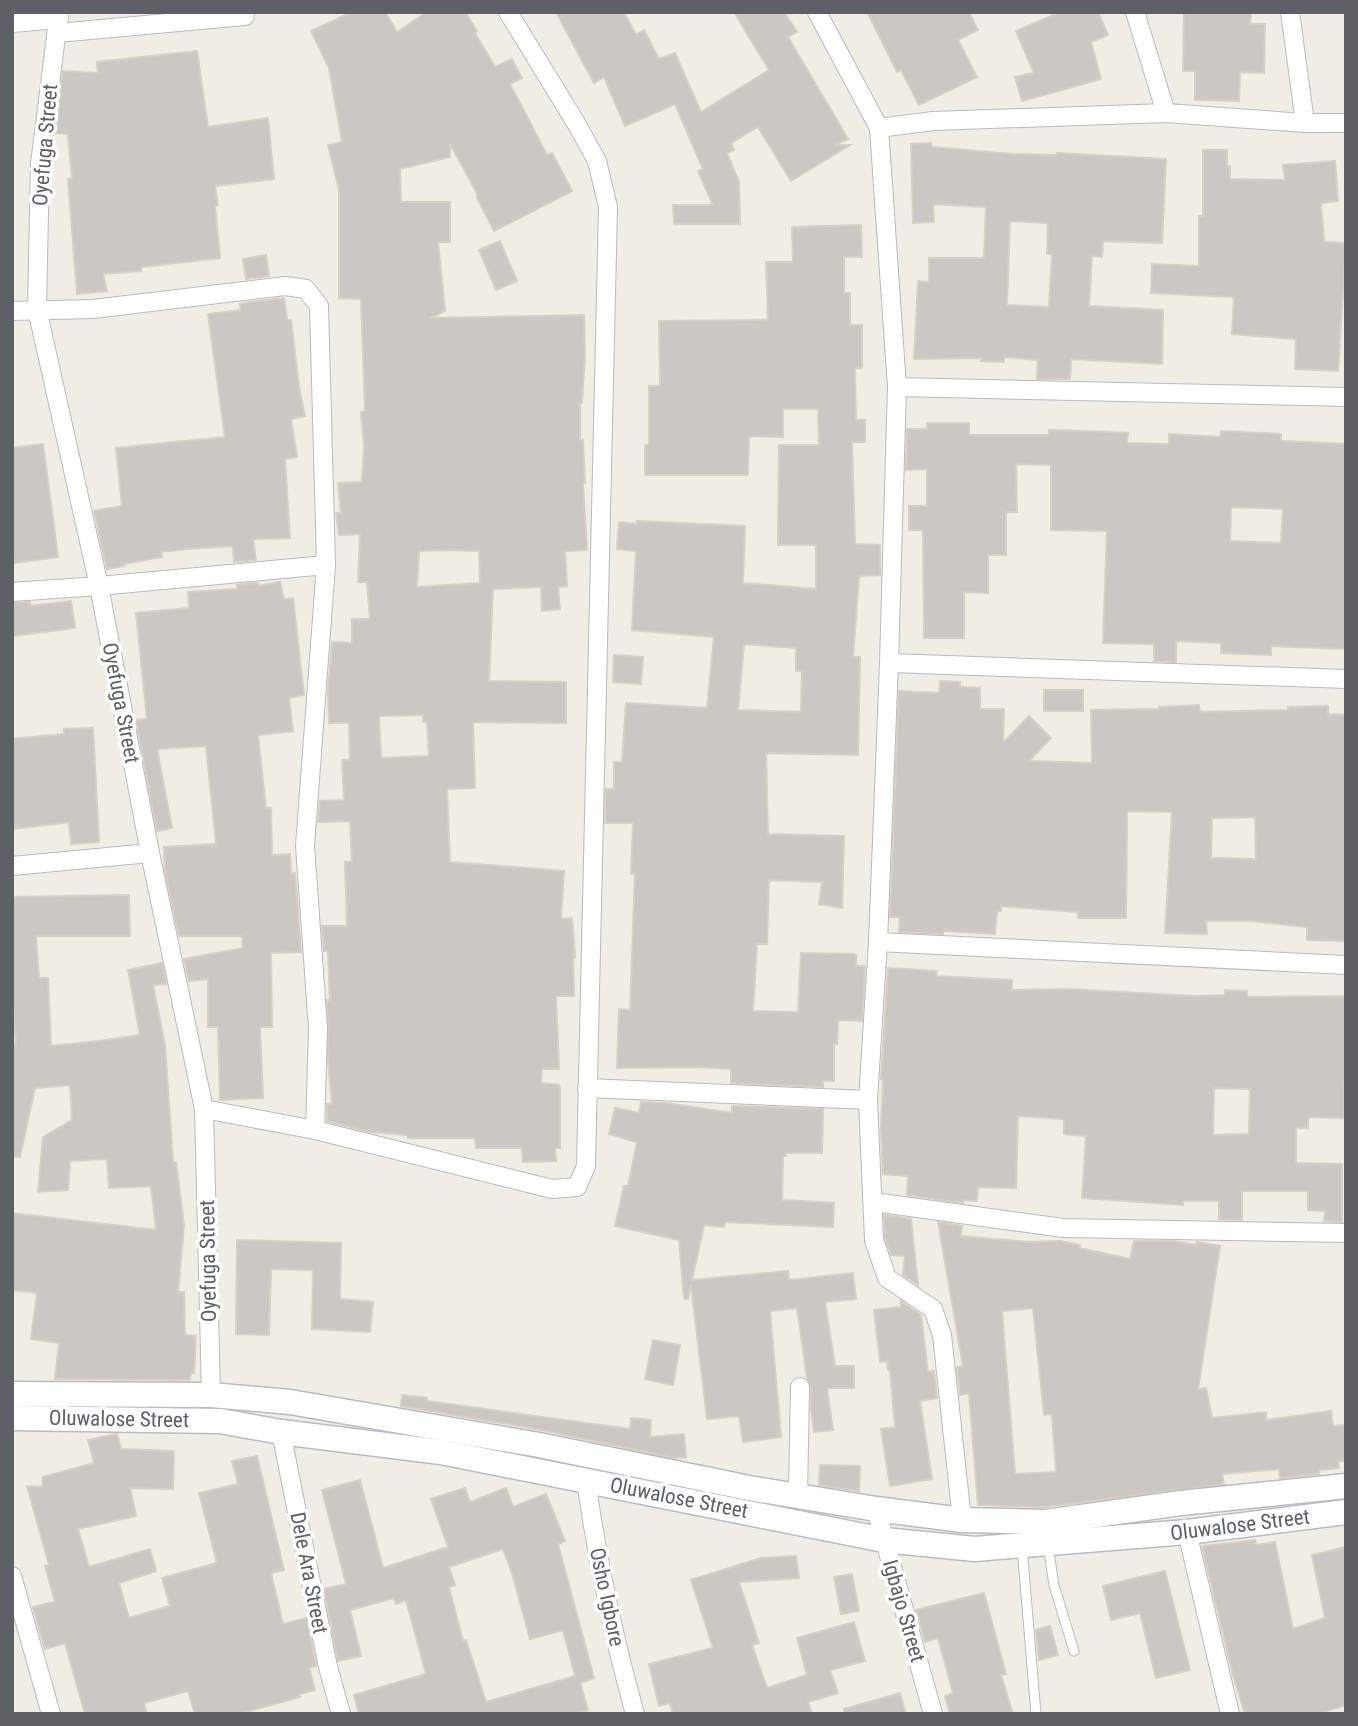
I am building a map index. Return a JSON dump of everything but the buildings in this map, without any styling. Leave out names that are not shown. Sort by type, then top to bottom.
[{"type":"street","points":[[204,1109],[315,1130],[552,1189],[577,1188],[586,1166],[608,207],[597,160],[508,12]]},
{"type":"street","points":[[817,12],[879,128],[897,387],[889,663],[868,1100],[874,1240],[887,1278],[933,1309],[942,1335],[962,1520]]},
{"type":"street","points":[[1135,12],[1166,113]]},
{"type":"street","points":[[1290,12],[1305,123]]},
{"type":"street","points":[[12,23],[245,16]]},
{"type":"street","name":"Oyefuga Street","points":[[59,21],[40,164],[37,309],[99,586],[150,853],[204,1109],[211,1395]]},
{"type":"street","points":[[879,128],[933,121],[1166,113],[1346,124]]},
{"type":"street","points":[[12,311],[93,309],[285,286],[306,289],[319,306],[326,565],[305,846],[318,1028],[315,1130]]},
{"type":"street","points":[[897,387],[1346,397]]},
{"type":"street","points":[[12,592],[326,565]]},
{"type":"street","points":[[889,663],[1346,680]]},
{"type":"street","points":[[12,866],[150,853]]},
{"type":"street","points":[[877,942],[1346,964]]},
{"type":"street","points":[[587,1088],[868,1100]]},
{"type":"street","points":[[874,1202],[1063,1228],[1346,1233]]},
{"type":"street","points":[[798,1496],[800,1387]]},
{"type":"street","name":"Oluwalose Street","points":[[12,1394],[211,1395],[290,1402],[539,1445],[798,1496],[962,1520],[1046,1522],[1181,1503],[1346,1486]]},
{"type":"street","name":"Oluwalose Street","points":[[12,1418],[220,1421],[281,1432],[441,1452],[884,1540],[975,1549],[1187,1532],[1346,1512]]},
{"type":"street","name":"Dele Ara Street","points":[[281,1432],[328,1667],[341,1714]]},
{"type":"street","points":[[536,1470],[539,1445]]},
{"type":"street","name":"Osho Igbore","points":[[586,1480],[595,1546],[612,1634],[635,1714]]},
{"type":"street","name":"Igbajo Street","points":[[876,1509],[933,1714]]},
{"type":"street","points":[[1187,1532],[1230,1714]]},
{"type":"street","points":[[12,1576],[51,1714]]},
{"type":"lane","points":[[1047,1545],[1054,1585],[1074,1651]]},
{"type":"lane","points":[[1022,1546],[1036,1714]]}]
